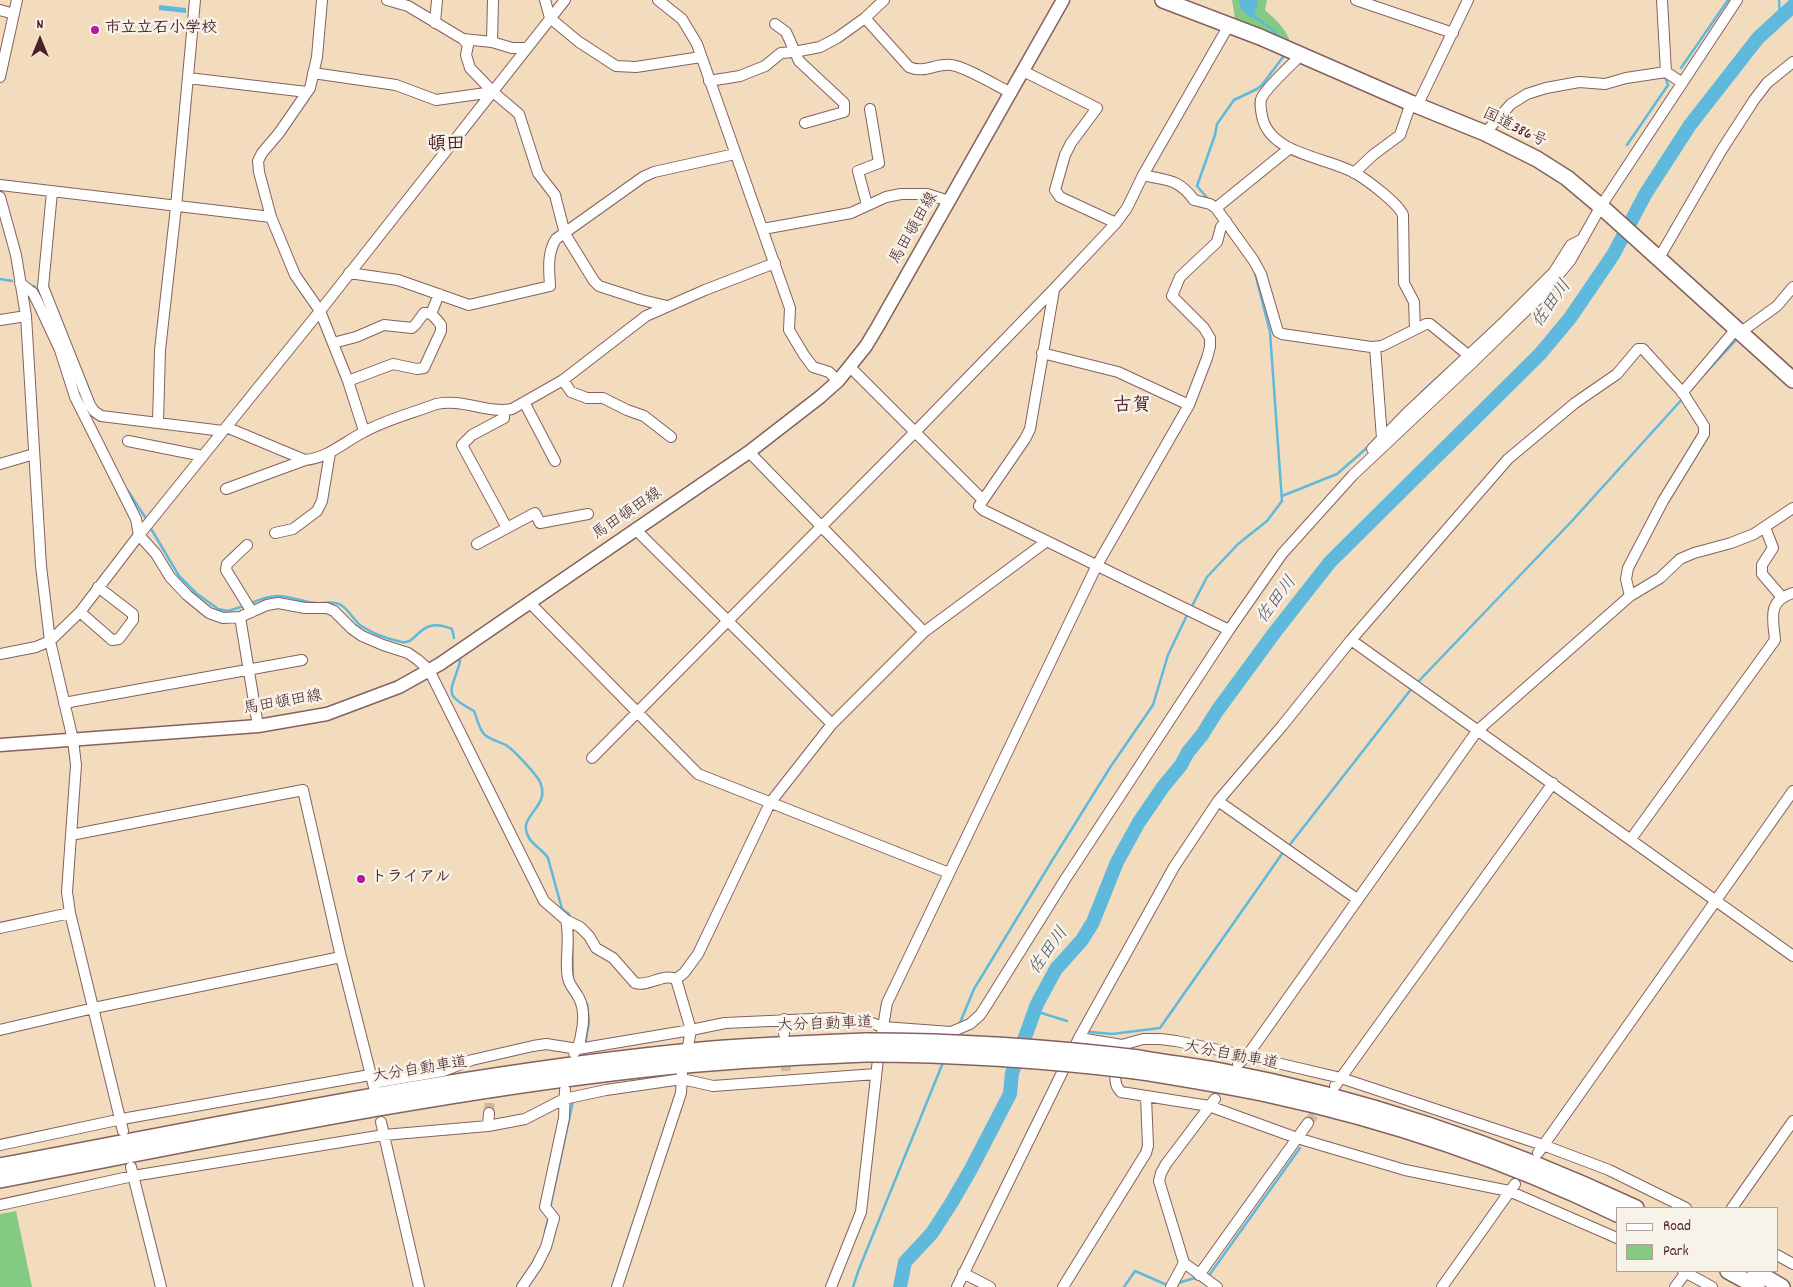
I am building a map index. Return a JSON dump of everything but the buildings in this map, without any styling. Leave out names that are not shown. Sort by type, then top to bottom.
[{"type":"highway","name":"国道386号","points":[[1163,0],[1260,37],[1485,133],[1537,159],[1567,178],[1603,208],[1793,380]]},
{"type":"highway","name":"大分自動車道","points":[[0,1166],[386,1094],[560,1066],[713,1049],[797,1044],[1043,1060],[1137,1064],[1220,1071],[1366,1106],[1440,1129],[1512,1154],[1634,1207]]},
{"type":"highway","name":"大分自動車道","points":[[0,1180],[388,1107],[562,1080],[715,1062],[797,1057],[865,1048]]},
{"type":"highway","name":"大分自動車道","points":[[1137,1064],[1353,1115],[1507,1166],[1616,1214]]},
{"type":"highway","points":[[1730,1272],[1758,1287]]},
{"type":"highway","points":[[1757,1272],[1782,1287]]},
{"type":"main road","name":"馬田頓田線","points":[[0,745],[258,726],[327,714],[399,687],[429,670],[749,452],[820,397],[850,367],[878,326],[1063,0]]},
{"type":"street","points":[[0,78],[16,0]]},
{"type":"street","points":[[158,422],[160,350],[176,207],[195,0]]},
{"type":"street","points":[[322,0],[317,57],[310,88],[279,133],[262,152],[258,161],[259,172],[271,217],[295,275],[320,311],[348,382],[364,431]]},
{"type":"street","points":[[435,23],[437,0]]},
{"type":"street","points":[[492,42],[493,0]]},
{"type":"street","points":[[545,0],[550,18],[579,42],[616,66],[636,67],[701,57]]},
{"type":"street","points":[[0,654],[36,647],[50,640],[80,612],[141,532],[320,311],[565,0]]},
{"type":"street","points":[[658,0],[682,19],[697,44],[790,308],[789,330],[813,367],[829,372],[838,381]]},
{"type":"street","points":[[709,81],[740,76],[765,66],[781,53],[820,46],[837,38],[865,18],[884,0]]},
{"type":"street","points":[[1356,0],[1453,33]]},
{"type":"street","points":[[1354,173],[1373,155],[1400,135],[1468,0]]},
{"type":"street","points":[[1662,0],[1666,72]]},
{"type":"street","points":[[0,1145],[122,1119],[370,1075],[379,1082],[443,1071],[472,1060],[546,1044],[580,1049],[725,1023],[784,1019],[835,1018],[869,1022],[883,1027],[952,1032],[970,1024],[980,1015],[1066,878],[1229,630],[1282,554],[1348,481],[1539,298],[1570,261],[1681,82],[1736,0]]},
{"type":"street","points":[[394,1],[408,6],[463,39],[468,45],[466,55],[470,68],[493,92],[519,114],[538,173],[555,195],[565,234],[594,281],[599,286],[667,306]]},
{"type":"street","points":[[0,10],[14,14]]},
{"type":"street","points":[[865,18],[909,67],[916,70],[950,64],[962,68],[1011,93]]},
{"type":"street","points":[[776,24],[786,32],[799,61],[844,103],[844,112],[805,122]]},
{"type":"street","points":[[592,758],[916,432],[1054,290],[1116,223],[1127,208],[1143,176],[1229,25]]},
{"type":"street","points":[[463,39],[492,42],[512,48],[526,48]]},
{"type":"street","points":[[1298,54],[1262,96],[1260,101],[1264,125],[1267,132],[1290,148],[1354,173],[1390,199],[1401,210],[1403,215],[1404,283],[1414,302],[1415,329]]},
{"type":"street","points":[[1659,258],[1721,151],[1754,100],[1767,83],[1793,62]]},
{"type":"street","points":[[1023,71],[1097,108],[1071,143],[1065,155],[1055,190],[1060,197],[1116,223]]},
{"type":"street","points":[[313,72],[396,85],[436,100],[493,92]]},
{"type":"street","points":[[1485,133],[1511,104],[1527,94],[1546,88],[1579,82],[1606,84],[1626,78],[1666,72],[1681,82]]},
{"type":"street","points":[[188,78],[307,92]]},
{"type":"street","points":[[867,205],[858,171],[879,163],[870,109]]},
{"type":"street","points":[[1216,208],[1290,148]]},
{"type":"street","points":[[349,273],[398,280],[469,305],[550,286],[549,266],[551,247],[556,239],[648,175],[735,154]]},
{"type":"street","points":[[1143,176],[1178,183],[1186,189],[1194,200],[1210,204],[1216,208],[1254,261],[1261,274],[1278,332],[1375,347],[1382,346],[1415,329],[1430,324],[1466,353]]},
{"type":"street","points":[[0,184],[52,192],[271,217]]},
{"type":"street","points":[[52,192],[43,287],[94,411],[102,416],[224,429],[305,460]]},
{"type":"street","points":[[763,229],[851,213],[867,205],[901,194],[927,194],[949,201]]},
{"type":"street","points":[[0,197],[16,255],[26,316],[41,566],[50,640],[76,765],[67,892],[70,913],[124,1131]]},
{"type":"street","points":[[831,1287],[861,1212],[876,1074],[887,1003],[1097,565],[1189,405],[1207,358],[1210,338],[1204,328],[1172,296],[1180,278],[1217,242],[1221,226],[1226,221]]},
{"type":"street","points":[[1348,481],[1356,466],[1382,435],[1466,353],[1502,324],[1554,272],[1571,245],[1583,239]]},
{"type":"street","points":[[226,489],[305,460],[312,460],[330,453],[364,431],[436,404],[459,402],[504,411],[512,409],[563,380],[646,316],[775,264]]},
{"type":"street","points":[[20,282],[33,293],[60,350],[75,397],[141,532],[170,577],[194,602],[209,613],[217,616],[240,617],[249,608],[278,603],[305,608],[327,608],[334,611],[362,636],[408,653],[418,660],[429,670],[544,901],[569,922],[580,927],[589,936],[596,948],[613,958],[635,983],[641,984],[667,977],[676,979],[684,973],[698,954],[770,804],[832,724],[924,632],[1048,541]]},
{"type":"street","points":[[1684,396],[1739,330],[1777,306],[1793,287]]},
{"type":"street","points":[[1054,290],[1030,429],[1025,440],[979,506],[983,510],[1229,630]]},
{"type":"street","points":[[431,314],[439,294]]},
{"type":"street","points":[[333,343],[356,338],[384,325],[412,328],[422,314],[426,312],[431,314],[442,328],[424,368],[417,369],[393,364],[348,382]]},
{"type":"street","points":[[0,320],[26,316]]},
{"type":"street","points":[[1375,347],[1382,435]]},
{"type":"street","points":[[957,1287],[1079,1038],[1174,867],[1218,801],[1282,726],[1351,640],[1508,459],[1575,403],[1617,374],[1638,348],[1643,349],[1684,396],[1704,426],[1704,434],[1663,501],[1628,568],[1626,579],[1630,596]]},
{"type":"street","points":[[1042,353],[1118,372],[1189,405]]},
{"type":"street","points":[[850,367],[983,500]]},
{"type":"street","points":[[563,380],[571,392],[587,398],[603,398],[644,416],[671,437]]},
{"type":"street","points":[[524,402],[555,461]]},
{"type":"street","points":[[504,411],[504,418],[472,435],[462,445],[507,528]]},
{"type":"street","points":[[128,441],[203,456]]},
{"type":"street","points":[[749,452],[924,632]]},
{"type":"street","points":[[274,533],[293,529],[317,511],[322,501],[330,453]]},
{"type":"street","points":[[0,464],[34,454]]},
{"type":"street","points":[[1238,1064],[1247,1056],[1477,731],[1630,596],[1660,578],[1680,559],[1754,534],[1793,508]]},
{"type":"street","points":[[477,544],[535,513],[540,523],[588,514]]},
{"type":"street","points":[[1765,527],[1773,548],[1762,565],[1762,574],[1780,595]]},
{"type":"street","points":[[635,529],[832,724]]},
{"type":"street","points":[[248,545],[227,564],[226,570],[249,608]]},
{"type":"street","points":[[80,612],[112,640],[119,639],[133,620],[133,614],[98,587]]},
{"type":"street","points":[[1631,839],[1775,640],[1772,611],[1782,597],[1793,593]]},
{"type":"street","points":[[529,602],[698,774],[949,874]]},
{"type":"street","points":[[240,617],[258,726]]},
{"type":"street","points":[[1351,640],[1793,956]]},
{"type":"street","points":[[64,702],[302,660]]},
{"type":"street","points":[[1338,1082],[1553,783]]},
{"type":"street","points":[[71,835],[303,790],[341,957],[374,1087]]},
{"type":"street","points":[[1540,1149],[1793,791]]},
{"type":"street","points":[[1218,801],[1357,899]]},
{"type":"street","points":[[0,928],[70,913]]},
{"type":"street","points":[[569,922],[567,971],[569,984],[578,996],[584,1017],[580,1049]]},
{"type":"street","points":[[0,1030],[94,1008],[341,957]]},
{"type":"street","points":[[676,979],[691,1030],[688,1046]]},
{"type":"street","points":[[784,1019],[784,1034]]},
{"type":"street","points":[[1079,1038],[1122,1045],[1144,1040],[1160,1039],[1247,1056],[1338,1082],[1609,1170],[1684,1207]]},
{"type":"street","points":[[1122,1045],[1114,1080],[1121,1092],[1146,1098],[1212,1102],[1297,1138],[1405,1170],[1512,1187],[1616,1238]]},
{"type":"street","points":[[0,1205],[132,1172],[384,1135],[488,1126],[525,1119],[569,1096],[682,1076],[713,1086],[786,1075],[876,1074]]},
{"type":"street","points":[[617,1287],[681,1092],[682,1076]]},
{"type":"street","points":[[522,1287],[537,1266],[546,1248],[554,1218],[545,1207],[569,1096]]},
{"type":"street","points":[[1063,1287],[1146,1153],[1148,1146],[1146,1098]]},
{"type":"street","points":[[1212,1102],[1166,1164],[1159,1181],[1184,1264],[1217,1287]]},
{"type":"street","points":[[488,1126],[489,1113]]},
{"type":"street","points":[[1733,1207],[1793,1121]]},
{"type":"street","points":[[382,1122],[419,1287]]},
{"type":"street","points":[[1199,1275],[1308,1123]]},
{"type":"street","points":[[132,1172],[161,1287]]},
{"type":"street","points":[[1442,1287],[1512,1187]]},
{"type":"street","points":[[1778,1256],[1793,1264]]},
{"type":"street","points":[[1171,1287],[1184,1264]]},
{"type":"street","points":[[964,1272],[990,1287]]},
{"type":"street","points":[[1675,1287],[1684,1272]]},
{"type":"street","points":[[1687,1272],[1712,1287]]},
{"type":"green space","points":[[1232,0],[1267,0],[1265,10],[1288,35],[1291,46],[1236,24]]},
{"type":"green space","points":[[16,1211],[32,1287],[0,1287],[0,1214]]},
{"type":"water","points":[[1239,0],[1258,0],[1256,12],[1252,19],[1241,9]]},
{"type":"water","points":[[159,5],[186,8],[186,13],[159,10]]},
{"type":"waterway","points":[[1681,68],[1728,0]]},
{"type":"waterway","points":[[1779,0],[1780,19]]},
{"type":"waterway","name":"佐田川","points":[[900,1287],[905,1262],[932,1233],[952,1202],[1010,1094],[1012,1073],[1037,1004],[1056,969],[1082,940],[1093,922],[1117,862],[1139,822],[1163,787],[1181,765],[1188,752],[1275,632],[1330,562],[1540,354],[1570,318],[1613,255],[1646,193],[1690,125],[1758,38],[1793,6]]},
{"type":"waterway","points":[[1252,15],[1273,30],[1280,39]]},
{"type":"waterway","points":[[1209,200],[1197,186],[1217,124],[1234,100],[1262,85],[1283,57],[1283,54]]},
{"type":"waterway","points":[[1627,145],[1668,85],[1665,76]]},
{"type":"waterway","points":[[1191,608],[1207,577],[1238,544],[1267,521],[1282,501],[1270,332],[1255,273]]},
{"type":"waterway","points":[[0,279],[12,281]]},
{"type":"waterway","points":[[34,286],[39,293]]},
{"type":"waterway","points":[[1699,380],[1737,339]]},
{"type":"waterway","points":[[1422,392],[1444,372]]},
{"type":"waterway","points":[[1416,684],[1571,522],[1684,397]]},
{"type":"waterway","points":[[1282,496],[1337,474],[1369,446]]},
{"type":"waterway","points":[[128,491],[147,520]]},
{"type":"waterway","points":[[150,527],[179,576],[196,593],[218,609],[228,611],[244,606]]},
{"type":"waterway","points":[[249,604],[267,597],[278,596],[316,603],[335,603],[344,607],[364,628],[391,639],[407,642],[421,631],[433,626],[452,629],[454,638]]},
{"type":"waterway","points":[[959,1025],[974,989],[1111,766],[1153,705],[1168,655],[1188,613]]},
{"type":"waterway","points":[[459,659],[460,662],[452,687],[453,696],[457,701],[474,711],[485,735],[510,748],[530,768],[540,782],[541,798],[526,823],[526,830],[531,841],[548,858],[562,909],[569,914],[570,918]]},
{"type":"waterway","points":[[1288,847],[1412,688]]},
{"type":"waterway","points":[[1090,1032],[1112,1034],[1160,1028],[1284,851]]},
{"type":"waterway","points":[[572,925],[573,980]]},
{"type":"waterway","points":[[585,1046],[589,1021],[587,1004]]},
{"type":"waterway","points":[[1035,1011],[1067,1021]]},
{"type":"waterway","points":[[853,1287],[944,1060]]},
{"type":"waterway","points":[[550,1208],[573,1101]]},
{"type":"waterway","points":[[1210,1274],[1300,1148]]},
{"type":"waterway","points":[[545,1232],[549,1216]]},
{"type":"waterway","points":[[1124,1287],[1135,1271],[1167,1285]]},
{"type":"waterway","points":[[1178,1283],[1195,1278]]},
{"type":"tunnel","points":[[785,1052],[786,1071]]},
{"type":"tunnel","points":[[489,1113],[491,1084]]},
{"type":"tunnel","points":[[1308,1123],[1322,1104]]},
{"type":"place","name":"市立立石小学校","points":[[95,30]]},
{"type":"place","name":"トライアル","points":[[361,879]]},
{"type":"district","name":"頓田","points":[[446,146]]},
{"type":"district","name":"古賀","points":[[1132,407]]}]
